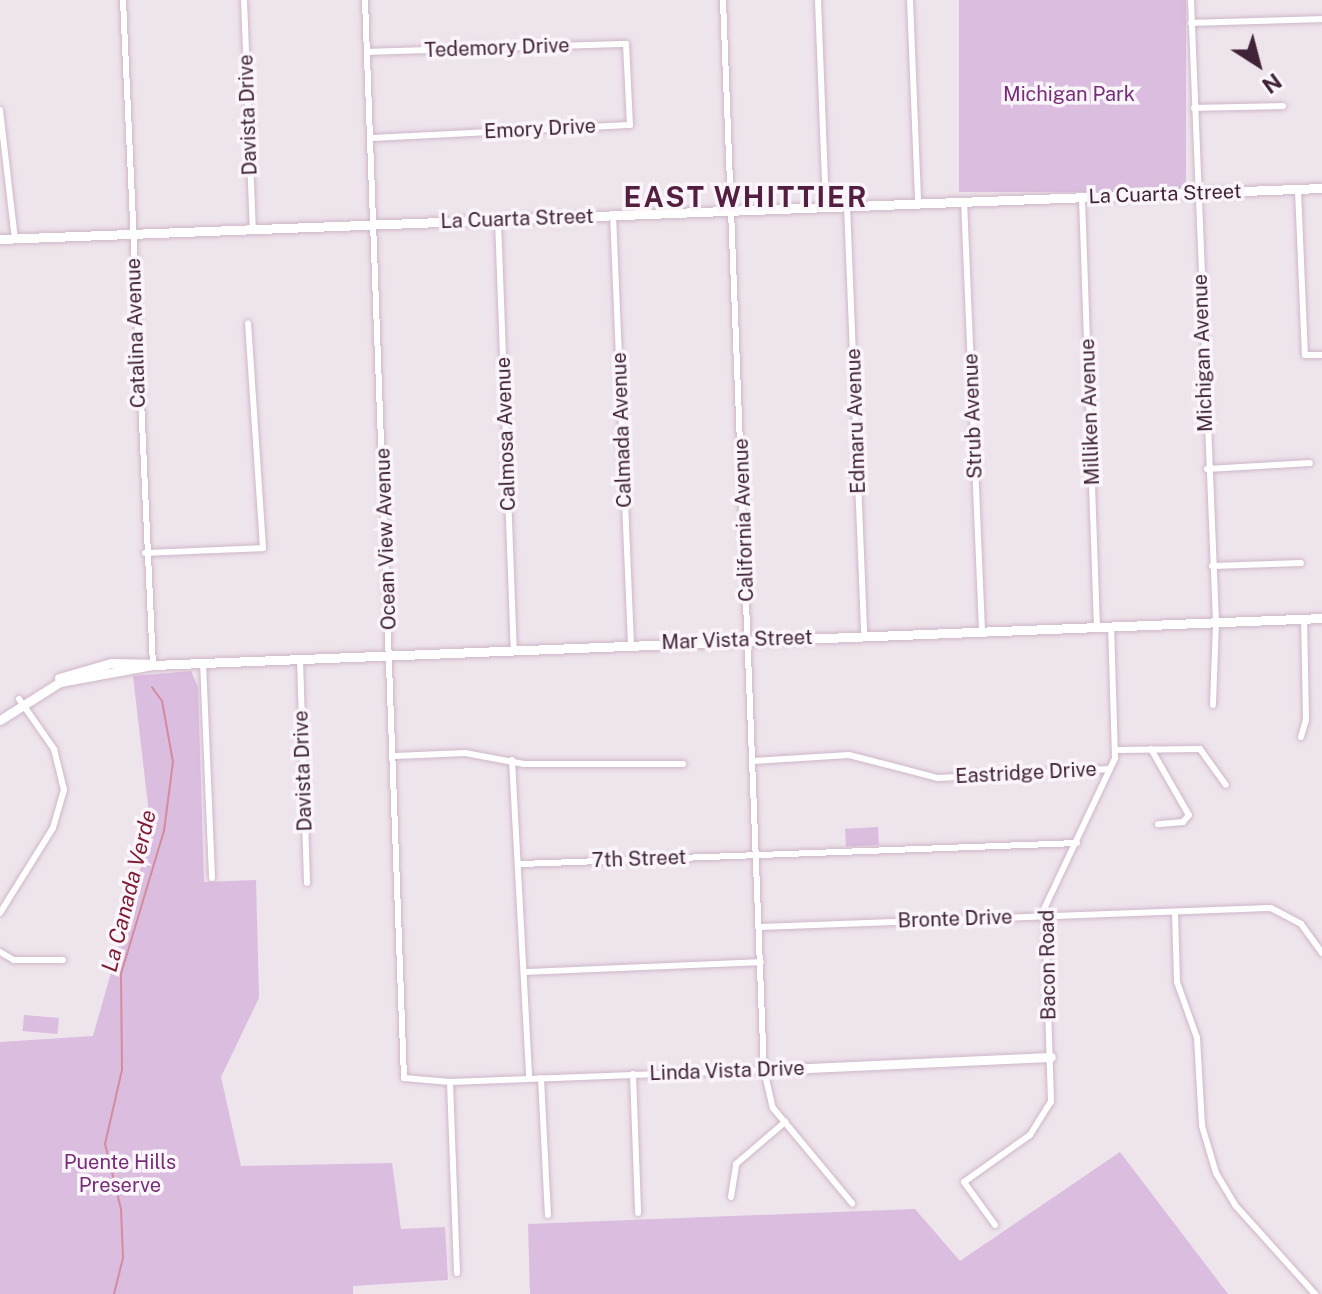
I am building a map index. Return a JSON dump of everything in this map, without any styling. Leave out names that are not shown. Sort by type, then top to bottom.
[{"type":"street","name":"Catalina Avenue","points":[[123,0],[145,553],[153,665]]},
{"type":"street","name":"Davista Drive","points":[[244,0],[253,230]]},
{"type":"street","name":"Ocean View Avenue","points":[[365,0],[395,756],[404,1078]]},
{"type":"street","name":"California Avenue","points":[[723,0],[764,1070],[769,1100],[852,1203]]},
{"type":"street","points":[[818,0],[826,207]]},
{"type":"street","points":[[910,0],[918,203]]},
{"type":"street","name":"Michigan Avenue","points":[[1191,0],[1207,469],[1216,622],[1213,705]]},
{"type":"street","points":[[1191,23],[1322,19]]},
{"type":"street","name":"Tedemory Drive","points":[[367,52],[626,44]]},
{"type":"street","name":"Emory Drive","points":[[370,138],[630,125],[626,44]]},
{"type":"street","points":[[1194,108],[1283,106]]},
{"type":"street","points":[[0,110],[15,239]]},
{"type":"street","name":"La Cuarta Street","points":[[0,239],[1322,188]]},
{"type":"street","points":[[1298,190],[1305,355],[1322,355]]},
{"type":"street","name":"Milliken Avenue","points":[[1082,198],[1097,626]]},
{"type":"street","name":"Strub Avenue","points":[[964,201],[982,630]]},
{"type":"street","name":"Edmaru Avenue","points":[[847,206],[864,635]]},
{"type":"street","name":"Calmada Avenue","points":[[613,215],[631,644]]},
{"type":"street","name":"Calmosa Avenue","points":[[498,220],[514,649]]},
{"type":"street","points":[[145,553],[263,548],[248,323]]},
{"type":"street","points":[[1207,469],[1310,463]]},
{"type":"street","points":[[1212,566],[1301,563]]},
{"type":"street","name":"Mar Vista Street","points":[[0,712],[93,666],[131,661],[153,665],[1322,618]]},
{"type":"street","points":[[1301,737],[1306,720],[1304,619]]},
{"type":"street","name":"Bacon Road","points":[[995,1225],[964,1182],[1030,1135],[1047,1114],[1051,1057],[1045,915],[1048,896],[1077,843],[1116,750],[1111,626]]},
{"type":"street","name":"Davista Drive","points":[[300,658],[307,883]]},
{"type":"street","points":[[203,662],[212,878]]},
{"type":"street","points":[[0,913],[53,828],[64,790],[54,749],[21,702]]},
{"type":"street","name":"Mar Vista Street","points":[[0,720],[21,702]]},
{"type":"street","points":[[1151,749],[1189,815],[1183,822],[1158,824]]},
{"type":"street","name":"Eastridge Drive","points":[[1116,750],[1200,749],[1226,785]]},
{"type":"street","points":[[395,756],[465,753],[512,760],[683,764]]},
{"type":"street","name":"Eastridge Drive","points":[[753,761],[849,755],[938,778],[1110,769]]},
{"type":"street","points":[[512,760],[521,864],[529,1078]]},
{"type":"street","name":"7th Street","points":[[521,864],[1077,843]]},
{"type":"street","name":"Bronte Drive","points":[[760,927],[1271,908],[1301,924],[1322,953]]},
{"type":"street","points":[[1175,913],[1177,982],[1197,1038],[1202,1126],[1216,1173],[1235,1205],[1315,1294]]},
{"type":"street","points":[[0,952],[14,960],[63,960]]},
{"type":"street","points":[[525,972],[761,962]]},
{"type":"street","name":"Linda Vista Drive","points":[[404,1078],[450,1082],[1051,1057]]},
{"type":"street","points":[[633,1074],[638,1213]]},
{"type":"street","points":[[541,1078],[548,1215]]},
{"type":"street","points":[[450,1082],[457,1273]]},
{"type":"street","points":[[731,1197],[736,1164],[785,1122]]},
{"type":"green space","name":"Michigan Park","points":[[959,0],[1186,0],[1186,192],[959,192]]},
{"type":"green space","name":"Puente Hills Preserve","points":[[191,671],[198,687],[204,882],[256,880],[259,998],[221,1077],[241,1166],[392,1163],[401,1229],[445,1227],[448,1280],[353,1286],[353,1294],[0,1294],[0,1042],[93,1036],[151,831],[133,676]]},
{"type":"green space","points":[[878,827],[879,845],[846,847],[845,829]]},
{"type":"green space","points":[[24,1015],[59,1018],[57,1034],[23,1031]]},
{"type":"green space","points":[[1120,1152],[1228,1294],[530,1294],[528,1224],[915,1209],[960,1261]]},
{"type":"waterway","name":"La Canada Verde","points":[[114,1294],[123,1257],[121,1209],[105,1144],[122,1070],[121,974],[164,831],[173,762],[162,701],[152,687]]},
{"type":"district","name":"EAST WHITTIER","points":[[746,197]]}]
